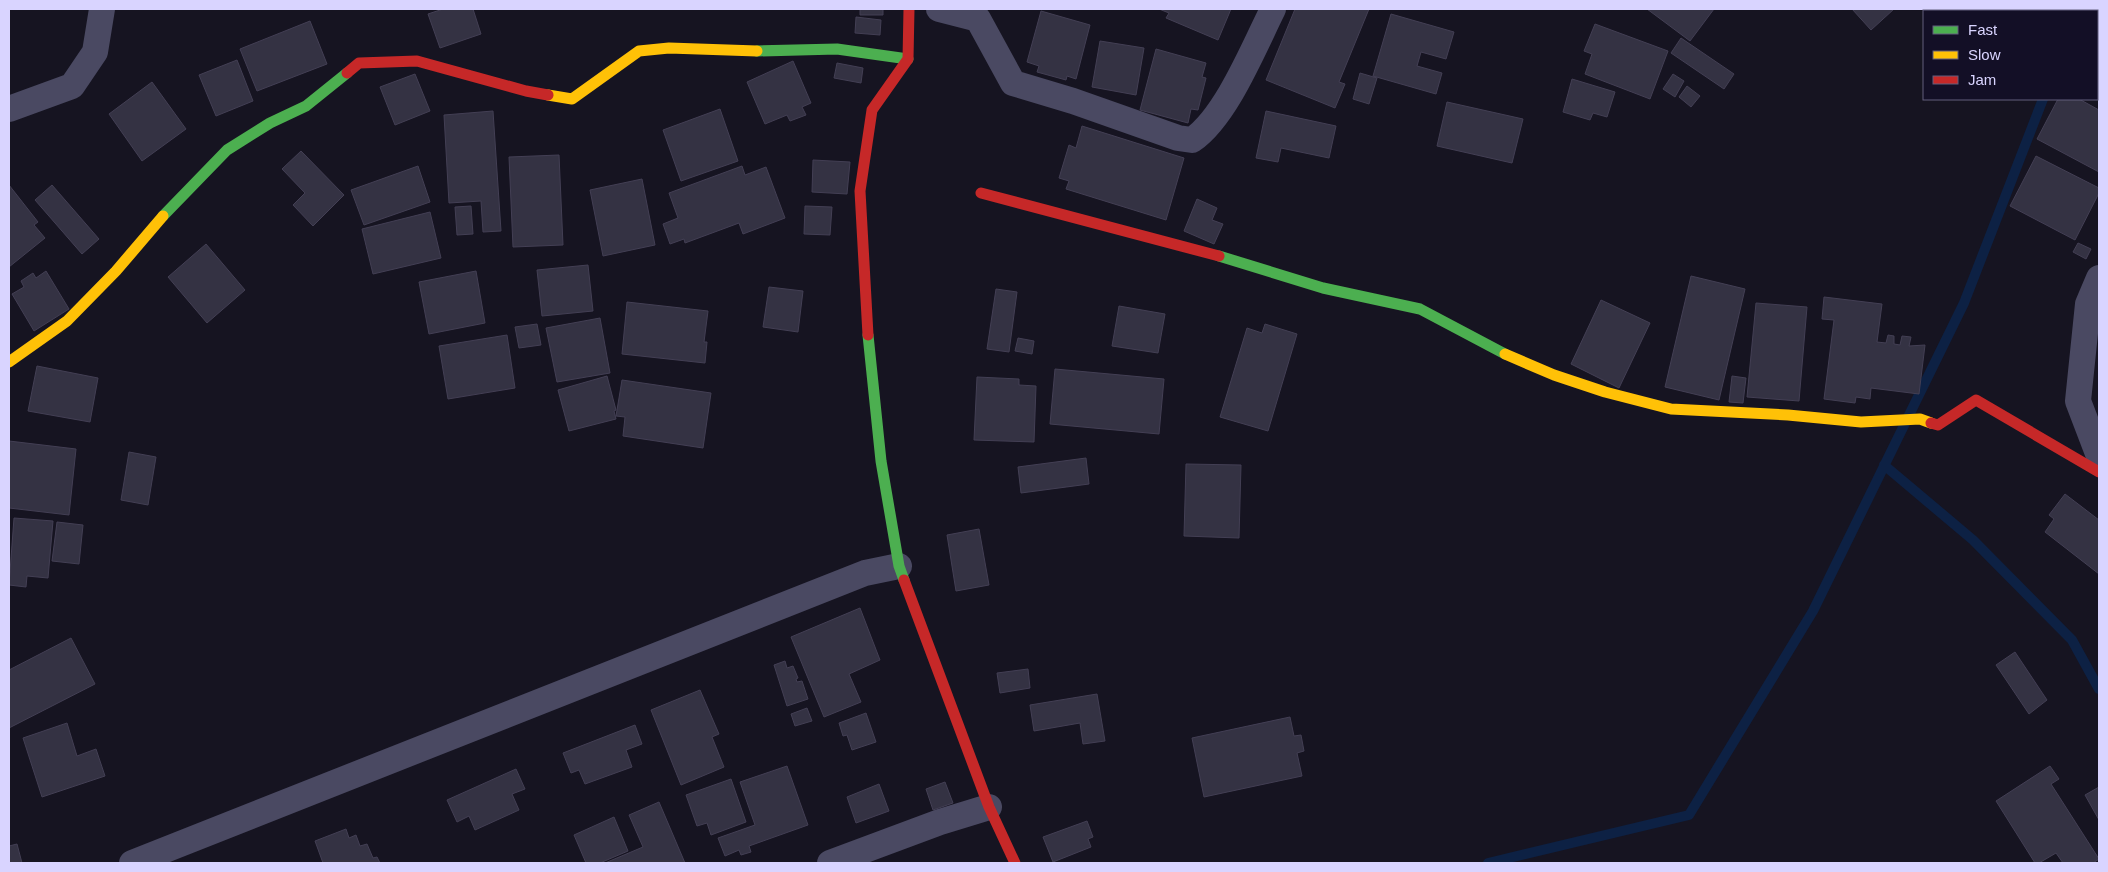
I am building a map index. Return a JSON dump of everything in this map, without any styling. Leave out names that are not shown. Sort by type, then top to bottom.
[{"type":"street","points":[[9,108],[72,86],[95,52],[102,9]]},
{"type":"street","points":[[909,9],[908,59],[872,110],[860,191],[865,309],[881,461],[899,566],[989,807],[1015,863]]},
{"type":"street","points":[[939,9],[978,19],[1013,83],[1073,100],[1178,138],[1192,140],[1203,132],[1229,95],[1273,9]]},
{"type":"street","points":[[9,362],[67,321],[116,271],[160,219],[227,150],[270,123],[306,106],[359,63],[417,61],[526,91],[572,99],[639,51],[669,48],[736,52],[837,49],[908,59]]},
{"type":"street","points":[[981,193],[1153,238],[1323,288],[1420,309],[1499,351],[1554,375],[1605,392],[1671,409],[1788,415],[1861,422],[1920,419],[1938,425],[1976,400],[2099,472]]},
{"type":"street","points":[[2099,278],[2088,304],[2078,401],[2099,456]]},
{"type":"street","points":[[132,863],[866,573],[899,566]]},
{"type":"street","points":[[830,863],[940,822],[989,807]]},
{"type":"building","points":[[443,9],[473,9],[481,34],[440,48],[428,14]]},
{"type":"building","points":[[860,9],[883,9],[883,15],[860,15]]},
{"type":"building","points":[[1159,9],[1231,9],[1218,40],[1166,18],[1169,13]]},
{"type":"building","points":[[1295,9],[1369,9],[1339,82],[1345,84],[1335,108],[1266,80]]},
{"type":"building","points":[[1647,9],[1714,9],[1690,41]]},
{"type":"building","points":[[1852,9],[1894,9],[1871,30]]},
{"type":"building","points":[[1041,11],[1090,25],[1076,79],[1067,76],[1066,80],[1037,72],[1039,66],[1027,62]]},
{"type":"building","points":[[1391,14],[1454,32],[1446,59],[1421,52],[1417,66],[1442,73],[1436,94],[1373,76]]},
{"type":"building","points":[[856,17],[881,20],[880,35],[855,33]]},
{"type":"building","points":[[310,21],[327,64],[257,91],[240,49]]},
{"type":"building","points":[[1595,24],[1668,51],[1650,99],[1585,74],[1592,54],[1584,51]]},
{"type":"building","points":[[2099,34],[2099,85],[2098,84]]},
{"type":"building","points":[[1681,38],[1734,74],[1724,89],[1671,53]]},
{"type":"building","points":[[1100,41],[1144,48],[1136,95],[1092,87]]},
{"type":"building","points":[[1156,49],[1206,63],[1202,77],[1206,78],[1198,110],[1191,109],[1188,123],[1140,110]]},
{"type":"building","points":[[237,60],[253,101],[216,116],[199,75]]},
{"type":"building","points":[[793,61],[811,103],[802,107],[806,115],[790,121],[787,115],[765,124],[747,82]]},
{"type":"building","points":[[837,63],[863,68],[861,83],[834,78]]},
{"type":"building","points":[[1360,73],[1377,78],[1369,104],[1353,99]]},
{"type":"building","points":[[415,74],[430,111],[395,125],[380,87]]},
{"type":"building","points":[[1673,74],[1684,81],[1675,97],[1663,89]]},
{"type":"building","points":[[1572,79],[1615,92],[1607,117],[1593,113],[1590,120],[1563,112]]},
{"type":"building","points":[[152,82],[186,129],[142,161],[109,114]]},
{"type":"building","points":[[1687,86],[1700,96],[1691,107],[1679,97]]},
{"type":"building","points":[[2057,100],[2081,100],[2099,110],[2099,172],[2037,139]]},
{"type":"building","points":[[1447,102],[1523,119],[1512,163],[1437,146]]},
{"type":"building","points":[[720,109],[738,161],[681,181],[663,130]]},
{"type":"building","points":[[493,111],[501,231],[483,232],[481,201],[449,203],[444,115]]},
{"type":"building","points":[[1266,111],[1336,126],[1329,158],[1281,148],[1278,162],[1256,158]]},
{"type":"building","points":[[1082,126],[1184,158],[1166,220],[1066,189],[1069,181],[1059,178],[1069,145],[1076,148]]},
{"type":"building","points":[[301,151],[344,195],[313,226],[293,205],[305,193],[282,169]]},
{"type":"building","points":[[559,155],[563,245],[513,247],[509,157]]},
{"type":"building","points":[[2036,156],[2099,188],[2099,193],[2075,240],[2010,206]]},
{"type":"building","points":[[813,160],[850,162],[847,194],[812,192]]},
{"type":"building","points":[[418,166],[430,202],[364,225],[351,190]]},
{"type":"building","points":[[742,166],[745,175],[766,167],[785,218],[743,234],[739,223],[685,243],[684,239],[670,244],[663,224],[678,218],[669,193]]},
{"type":"building","points":[[642,179],[655,245],[603,256],[590,190]]},
{"type":"building","points":[[9,185],[38,222],[34,225],[45,238],[9,267]]},
{"type":"building","points":[[52,185],[99,239],[82,254],[35,200]]},
{"type":"building","points":[[1197,199],[1217,208],[1212,220],[1223,224],[1214,244],[1184,231]]},
{"type":"building","points":[[471,206],[473,234],[457,235],[455,207]]},
{"type":"building","points":[[805,206],[832,207],[830,235],[804,234]]},
{"type":"building","points":[[430,212],[441,258],[373,274],[362,229]]},
{"type":"building","points":[[2078,243],[2091,249],[2086,259],[2073,252]]},
{"type":"building","points":[[206,244],[245,290],[207,323],[168,277]]},
{"type":"building","points":[[588,265],[593,311],[542,316],[537,270]]},
{"type":"building","points":[[46,271],[69,309],[34,331],[12,294],[24,287],[21,281],[33,273],[36,278]]},
{"type":"building","points":[[476,271],[485,323],[429,334],[419,282]]},
{"type":"building","points":[[1691,276],[1745,289],[1719,400],[1665,387]]},
{"type":"building","points":[[769,287],[803,291],[798,332],[763,327]]},
{"type":"building","points":[[996,289],[1017,292],[1009,352],[987,349]]},
{"type":"building","points":[[1824,297],[1882,304],[1877,342],[1886,343],[1888,335],[1894,336],[1894,344],[1900,345],[1902,336],[1911,337],[1909,346],[1925,345],[1919,394],[1871,388],[1870,399],[1856,397],[1855,403],[1824,399],[1834,320],[1822,319]]},
{"type":"building","points":[[1601,300],[1650,323],[1619,388],[1571,364]]},
{"type":"building","points":[[627,302],[708,311],[704,342],[707,342],[705,363],[622,354]]},
{"type":"building","points":[[1756,303],[1807,307],[1799,401],[1747,397]]},
{"type":"building","points":[[1119,306],[1165,314],[1158,353],[1112,346]]},
{"type":"building","points":[[600,318],[610,373],[557,382],[546,328]]},
{"type":"building","points":[[537,324],[541,345],[519,348],[515,327]]},
{"type":"building","points":[[1265,324],[1297,334],[1268,431],[1220,417],[1247,328],[1262,333]]},
{"type":"building","points":[[507,335],[515,388],[448,399],[439,346]]},
{"type":"building","points":[[1018,338],[1034,341],[1032,354],[1015,351]]},
{"type":"building","points":[[37,366],[98,378],[90,422],[28,411]]},
{"type":"building","points":[[1055,369],[1164,379],[1159,434],[1050,424]]},
{"type":"building","points":[[607,376],[616,410],[614,411],[616,419],[569,431],[558,390]]},
{"type":"building","points":[[1732,376],[1746,378],[1743,403],[1729,402]]},
{"type":"building","points":[[977,377],[1019,379],[1019,385],[1036,386],[1034,442],[974,440]]},
{"type":"building","points":[[622,380],[711,393],[703,448],[623,436],[625,417],[616,416]]},
{"type":"building","points":[[9,441],[76,449],[69,515],[9,508]]},
{"type":"building","points":[[129,452],[156,457],[148,505],[121,500]]},
{"type":"building","points":[[1086,458],[1089,484],[1021,493],[1018,467]]},
{"type":"building","points":[[1186,464],[1241,465],[1239,538],[1184,536]]},
{"type":"building","points":[[2065,494],[2099,520],[2099,574],[2045,532],[2054,519],[2049,515]]},
{"type":"building","points":[[14,518],[53,521],[48,578],[27,576],[26,587],[9,585]]},
{"type":"building","points":[[57,522],[83,525],[79,564],[52,561]]},
{"type":"building","points":[[979,529],[989,585],[956,591],[947,535]]},
{"type":"building","points":[[860,608],[880,660],[849,674],[861,702],[824,717],[791,637]]},
{"type":"building","points":[[71,638],[95,684],[9,728],[9,670]]},
{"type":"building","points":[[2015,652],[2047,700],[2029,714],[1996,665]]},
{"type":"building","points":[[785,661],[787,668],[793,666],[798,678],[796,679],[797,682],[802,681],[808,699],[787,706],[774,665]]},
{"type":"building","points":[[1028,669],[1030,688],[1000,693],[997,673]]},
{"type":"building","points":[[700,690],[719,734],[712,737],[724,767],[681,785],[651,710]]},
{"type":"building","points":[[1097,694],[1105,741],[1083,744],[1080,723],[1034,731],[1030,705]]},
{"type":"building","points":[[807,708],[812,721],[795,726],[791,714]]},
{"type":"building","points":[[866,713],[876,742],[852,750],[847,735],[843,736],[839,723]]},
{"type":"building","points":[[1290,717],[1294,736],[1301,735],[1304,751],[1297,753],[1302,776],[1204,797],[1192,738]]},
{"type":"building","points":[[67,723],[77,756],[96,749],[105,776],[42,797],[23,738]]},
{"type":"building","points":[[635,725],[642,744],[626,750],[632,767],[585,784],[579,770],[571,773],[563,753]]},
{"type":"building","points":[[787,766],[808,825],[749,846],[751,852],[741,855],[739,850],[725,856],[718,838],[755,825],[740,782]]},
{"type":"building","points":[[2050,766],[2059,779],[2051,784],[2099,859],[2093,863],[2063,863],[2056,853],[2039,863],[2035,863],[1996,801]]},
{"type":"building","points":[[516,769],[525,789],[512,794],[519,810],[475,830],[469,816],[457,822],[447,800]]},
{"type":"building","points":[[731,779],[746,822],[711,835],[707,823],[697,826],[686,795]]},
{"type":"building","points":[[945,782],[953,803],[933,810],[926,789]]},
{"type":"building","points":[[879,784],[889,811],[856,823],[847,797]]},
{"type":"building","points":[[2099,787],[2099,820],[2085,795]]},
{"type":"building","points":[[659,802],[685,863],[605,863],[643,847],[629,815]]},
{"type":"building","points":[[614,817],[628,851],[600,863],[586,863],[574,835]]},
{"type":"building","points":[[1087,821],[1093,837],[1088,839],[1091,847],[1053,862],[1043,837]]},
{"type":"building","points":[[346,829],[349,838],[356,835],[360,846],[367,844],[373,858],[377,857],[380,863],[323,863],[315,841]]},
{"type":"building","points":[[17,844],[22,863],[9,863],[9,846]]},
{"type":"waterway","points":[[1488,863],[1689,815],[1813,611],[1964,303],[2043,100]]},
{"type":"waterway","points":[[1884,465],[1973,540],[2072,640],[2099,689]]},
{"type":"traffic: fast","points":[[757,51],[837,49],[908,59]]},
{"type":"traffic: fast","points":[[163,216],[227,150],[270,123],[306,106],[347,73]]},
{"type":"traffic: fast","points":[[1219,256],[1323,288],[1420,309],[1505,354]]},
{"type":"traffic: fast","points":[[868,335],[881,461],[899,566],[904,580]]},
{"type":"traffic: slow","points":[[548,95],[572,99],[639,51],[669,48],[757,51]]},
{"type":"traffic: slow","points":[[9,362],[67,321],[116,271],[163,216]]},
{"type":"traffic: slow","points":[[1505,354],[1554,375],[1605,392],[1671,409],[1788,415],[1861,422],[1920,419],[1931,423]]},
{"type":"traffic: jam","points":[[868,335],[860,191],[872,110],[908,59],[909,9]]},
{"type":"traffic: jam","points":[[347,73],[359,63],[417,61],[526,91],[548,95]]},
{"type":"traffic: jam","points":[[981,193],[1219,256]]},
{"type":"traffic: jam","points":[[1931,423],[1938,425],[1976,400],[2099,472]]},
{"type":"traffic: jam","points":[[904,580],[989,807],[1015,863]]}]
